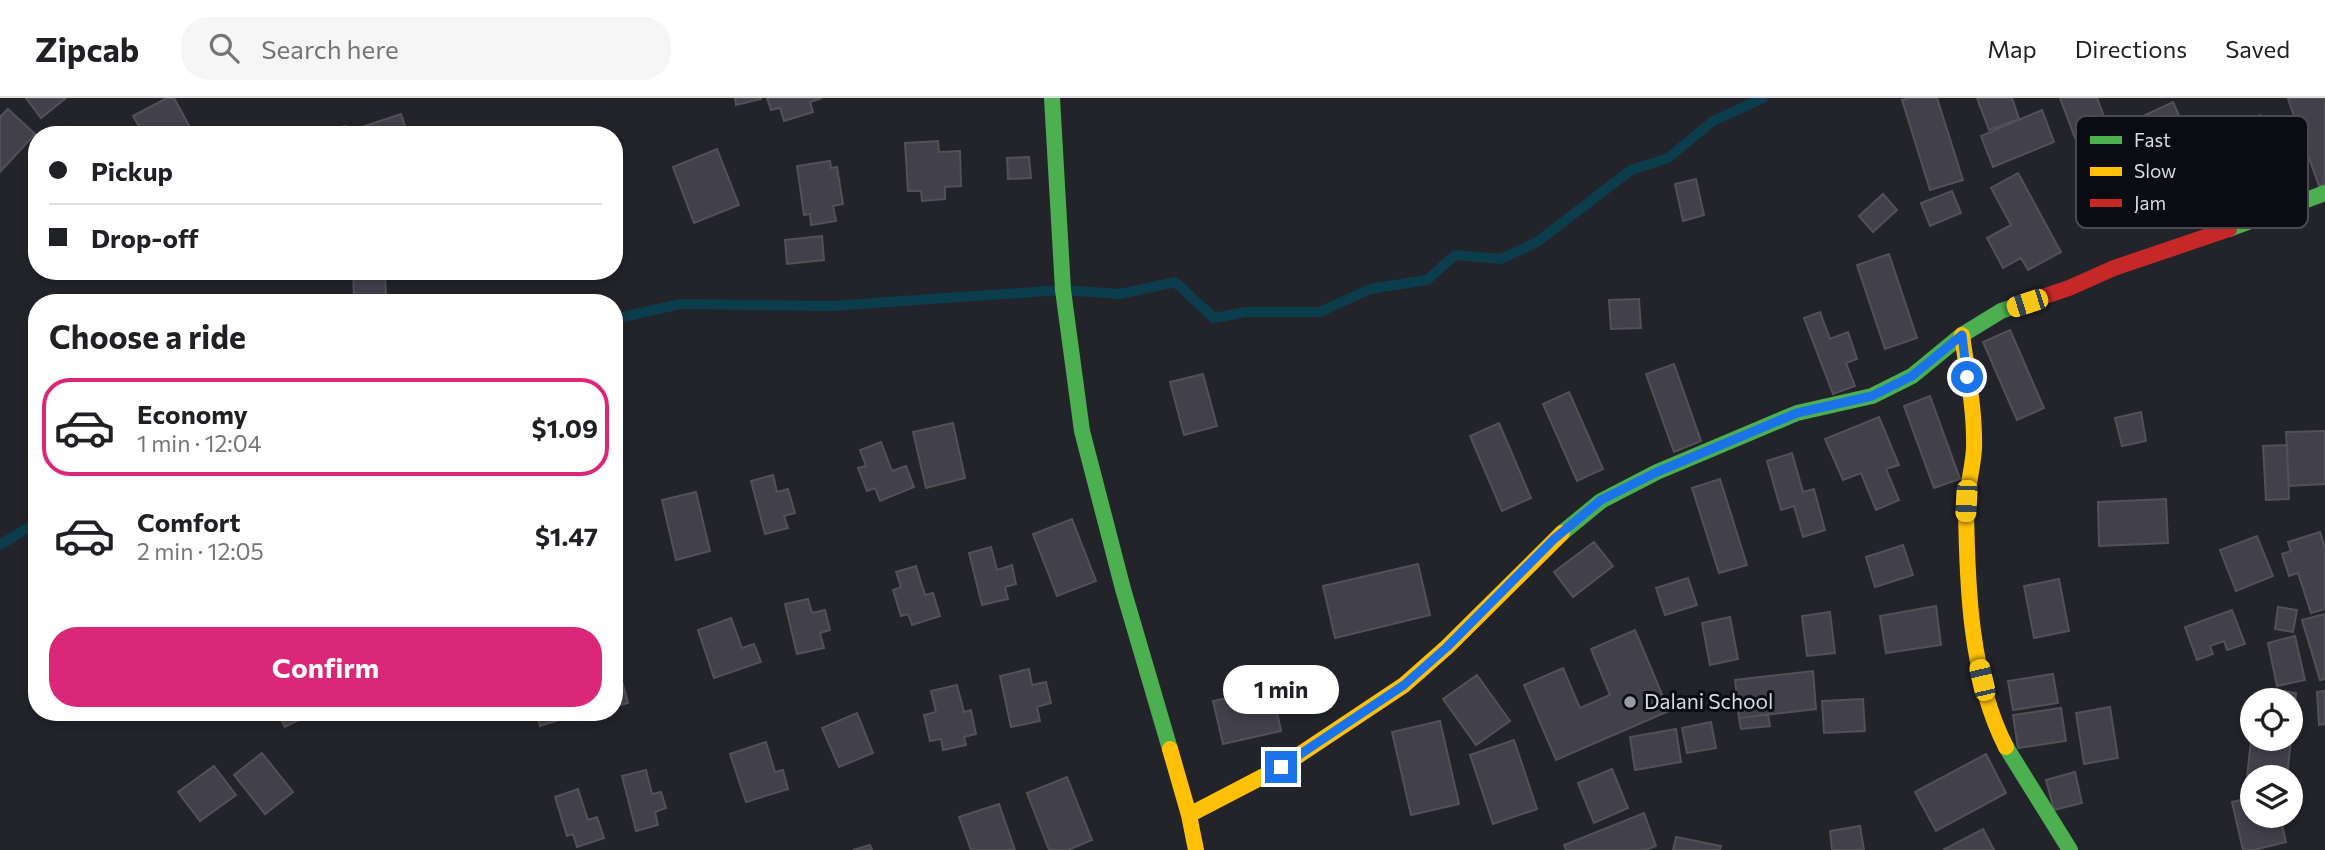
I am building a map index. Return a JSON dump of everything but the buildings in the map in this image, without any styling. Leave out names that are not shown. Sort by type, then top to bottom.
[{"type":"street","points":[[1052,98],[1063,290],[1082,431],[1123,589],[1189,815],[1196,850]]},
{"type":"street","points":[[2308,199],[2325,193]]},
{"type":"street","points":[[1189,815],[1281,767],[1404,685],[1447,647],[1554,539],[1601,500],[1657,472],[1797,413],[1872,396],[1912,376],[1962,335],[2001,311],[2069,288],[2114,268],[2232,228]]},
{"type":"street","points":[[1962,335],[1972,420],[1973,463],[1967,487],[1966,516],[1978,663],[1996,724],[2070,850]]},
{"type":"waterway","points":[[623,317],[680,304],[831,306],[1063,290],[1120,294],[1175,282],[1214,318],[1246,312],[1320,312],[1370,289],[1427,280],[1455,255],[1501,259],[1537,242],[1631,170],[1668,158],[1713,121],[1763,98]]},
{"type":"waterway","points":[[0,545],[28,528]]},
{"type":"traffic: fast","points":[[1052,98],[1063,290],[1082,431],[1123,589],[1170,749]]},
{"type":"traffic: fast","points":[[2308,199],[2325,193]]},
{"type":"traffic: fast","points":[[1562,533],[1601,501],[1657,472],[1797,413],[1872,396],[1912,376],[1962,335],[2001,311],[2024,303]]},
{"type":"traffic: fast","points":[[2006,747],[2070,850]]},
{"type":"traffic: slow","points":[[1962,335],[1974,434],[1966,507],[1973,630],[1985,691],[2006,747]]},
{"type":"traffic: slow","points":[[1189,815],[1281,767],[1404,685],[1447,647],[1562,533]]},
{"type":"traffic: slow","points":[[1170,749],[1196,850]]},
{"type":"traffic: jam","points":[[2024,303],[2069,288],[2114,268],[2229,229]]},
{"type":"place","name":"Dalani School","points":[[1630,702]]},
{"type":"route","points":[[1281,767],[1404,685],[1447,647],[1554,539],[1601,500],[1657,472],[1797,413],[1872,396],[1912,376],[1962,335],[1967,377]]}]
